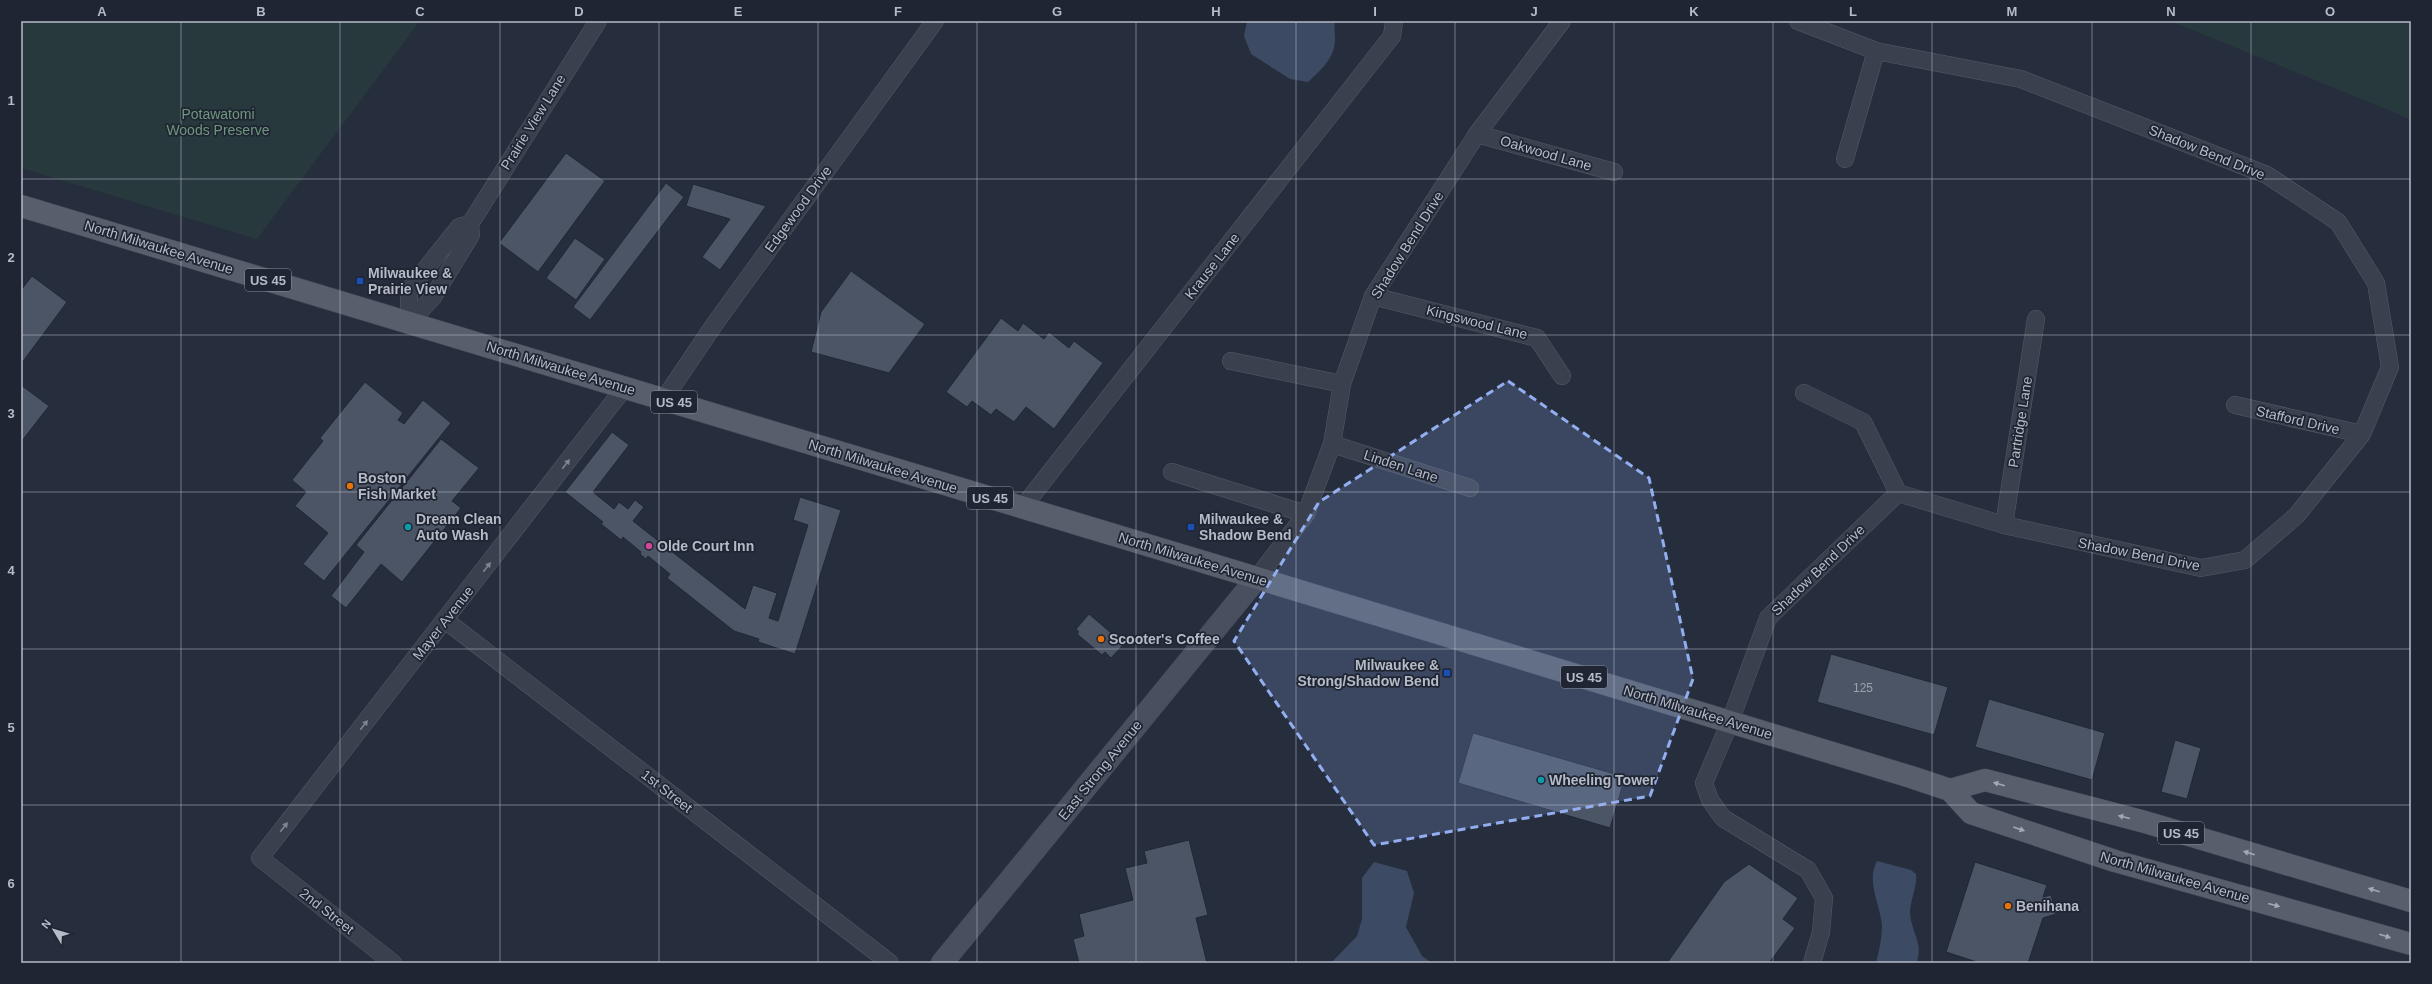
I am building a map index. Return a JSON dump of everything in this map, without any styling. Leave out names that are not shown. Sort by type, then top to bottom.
[{"type":"main road","name":"North Milwaukee Avenue","points":[[21,206],[1023,507],[1730,722],[1950,790],[1971,813],[2114,861],[2411,944]]},
{"type":"main road","name":"US 45","points":[[1950,790],[1984,780],[2145,822],[2411,901]]},
{"type":"street","name":"Prairie View Lane","points":[[409,323],[437,291],[471,235],[470,224],[598,21]]},
{"type":"street","name":"Edgewood Drive","points":[[664,399],[716,322],[935,21]]},
{"type":"street","name":"Krause Lane","points":[[1023,507],[1392,36],[1394,21]]},
{"type":"street","name":"Shadow Bend Drive","points":[[1257,578],[1306,514],[1332,444],[1342,384],[1373,296],[1477,134],[1562,21]]},
{"type":"street","name":"Shadow Bend Drive","points":[[1798,21],[1876,50],[2021,79],[2267,175],[2338,222],[2376,283],[2390,366],[2362,434],[2297,515],[2245,560],[2201,568],[2004,525],[1898,493],[1768,618],[1730,722],[1704,783],[1710,800],[1723,818],[1808,870],[1824,898],[1821,932],[1812,963]]},
{"type":"street","points":[[1846,159],[1876,50]]},
{"type":"street","name":"Oakwood Lane","points":[[1477,134],[1614,172]]},
{"type":"street","name":"Prairie View Lane","points":[[409,323],[410,290],[459,226],[470,224]]},
{"type":"street","name":"Kingswood Lane","points":[[1373,296],[1537,338],[1562,376]]},
{"type":"street","name":"Partridge Lane","points":[[2004,525],[2036,319]]},
{"type":"street","points":[[1231,361],[1342,384]]},
{"type":"street","name":"Mayer Avenue","points":[[260,858],[625,387]]},
{"type":"street","points":[[1804,393],[1863,422],[1898,493]]},
{"type":"street","name":"Stafford Drive","points":[[2235,405],[2362,434]]},
{"type":"street","name":"Linden Lane","points":[[1332,444],[1470,488]]},
{"type":"street","points":[[1172,472],[1306,514]]},
{"type":"street","name":"East Strong Avenue","points":[[942,963],[1257,578]]},
{"type":"street","name":"1st Street","points":[[445,620],[890,963]]},
{"type":"street","name":"2nd Street","points":[[260,858],[393,963]]},
{"type":"highlighted area","points":[[1508,381],[1649,478],[1693,679],[1650,796],[1374,845],[1234,641],[1319,502]]},
{"type":"green space","name":"Potawatomi Woods Preserve","points":[[21,21],[420,21],[257,239],[21,168]]},
{"type":"green space","points":[[2170,21],[2411,21],[2411,120],[2386,109]]},
{"type":"water","points":[[1247,21],[1335,21],[1335,40],[1330,58],[1308,82],[1290,79],[1251,54],[1244,36]]},
{"type":"water","points":[[1877,861],[1911,870],[1916,874],[1910,914],[1911,922],[1919,946],[1917,963],[1876,963],[1881,940],[1882,925],[1873,884],[1874,868]]},
{"type":"water","points":[[1374,862],[1407,871],[1414,893],[1406,927],[1422,956],[1432,963],[1331,963],[1357,936],[1362,919],[1362,878]]},
{"type":"building","points":[[566,153],[605,181],[538,272],[499,243]]},
{"type":"building","points":[[666,183],[684,197],[590,320],[573,307]]},
{"type":"building","points":[[693,184],[766,206],[720,270],[702,257],[730,219],[686,206]]},
{"type":"building","points":[[575,238],[605,259],[576,300],[546,278]]},
{"type":"building","points":[[851,271],[925,324],[889,373],[811,352],[821,312]]},
{"type":"building","points":[[32,276],[67,302],[21,364],[21,290]]},
{"type":"building","points":[[1001,318],[1018,331],[1023,323],[1044,339],[1049,332],[1069,348],[1074,341],[1103,363],[1054,429],[1026,407],[1014,422],[996,409],[991,415],[972,401],[967,407],[946,392]]},
{"type":"building","name":"Boston Fish Market","points":[[365,382],[403,413],[398,420],[404,424],[423,400],[451,423],[324,581],[303,564],[328,533],[295,506],[306,492],[292,480],[323,441],[320,438]]},
{"type":"building","points":[[21,385],[49,406],[21,442]]},
{"type":"building","name":"Olde Court Inn","points":[[612,432],[629,445],[593,492],[614,509],[619,502],[628,509],[635,500],[644,507],[633,521],[745,609],[753,585],[777,593],[769,618],[778,621],[808,525],[793,520],[800,497],[841,510],[795,654],[758,642],[759,639],[734,631],[667,578],[670,574],[648,556],[646,559],[640,554],[641,552],[623,537],[621,540],[601,524],[603,522],[565,492]]},
{"type":"building","name":"Dream Clean Auto Wash","points":[[441,439],[479,468],[452,501],[461,508],[402,582],[381,564],[346,608],[331,596],[364,552],[356,545]]},
{"type":"building","name":"Scooter's Coffee","points":[[1089,614],[1124,644],[1111,658],[1105,652],[1102,655],[1077,634],[1079,632],[1076,629]]},
{"type":"building","points":[[1831,654],[1948,687],[1934,735],[1817,702]]},
{"type":"building","points":[[1989,699],[2105,733],[2092,780],[1975,747]]},
{"type":"building","name":"Wheeling Tower","points":[[1473,733],[1625,777],[1610,828],[1458,783]]},
{"type":"building","points":[[2175,740],[2201,748],[2187,799],[2161,792]]},
{"type":"building","points":[[1189,840],[1208,915],[1196,918],[1207,963],[1079,963],[1073,939],[1084,936],[1079,914],[1133,900],[1125,868],[1147,863],[1144,851]]},
{"type":"building","name":"Benihana","points":[[1975,862],[2047,885],[2043,897],[2051,895],[2056,914],[2043,918],[2028,963],[1980,963],[1946,952]]},
{"type":"building","points":[[1749,864],[1798,898],[1783,919],[1795,928],[1769,963],[1667,963],[1724,882]]},
{"type":"place","name":"Milwaukee & Prairie View","points":[[360,281]]},
{"type":"place","name":"Boston Fish Market","points":[[350,486]]},
{"type":"place","name":"Dream Clean Auto Wash","points":[[408,527]]},
{"type":"place","name":"Milwaukee & Shadow Bend","points":[[1191,527]]},
{"type":"place","name":"Olde Court Inn","points":[[649,546]]},
{"type":"place","name":"Scooter's Coffee","points":[[1101,639]]},
{"type":"place","name":"Milwaukee & Strong/Shadow Bend","points":[[1447,673]]},
{"type":"place","name":"Wheeling Tower","points":[[1541,780]]},
{"type":"place","name":"Benihana","points":[[2008,906]]}]
